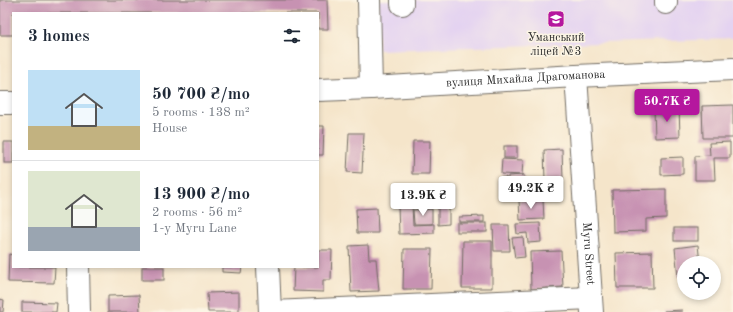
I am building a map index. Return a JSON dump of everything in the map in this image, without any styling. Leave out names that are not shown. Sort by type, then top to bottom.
[{"type":"street","points":[[369,0],[371,88]]},
{"type":"street","name":"вулиця Михайла Драгоманова","points":[[319,90],[733,69]]},
{"type":"street","name":"Myru Street","points":[[576,76],[591,305]]},
{"type":"street","points":[[0,103],[12,102]]},
{"type":"street","points":[[78,268],[79,312]]},
{"type":"street","points":[[268,268],[270,312]]},
{"type":"street","points":[[273,312],[591,305]]},
{"type":"shaded area","name":"Уманський ліцей №3","points":[[378,0],[733,0],[733,39],[379,50]]},
{"type":"building","points":[[0,0],[327,0],[328,29],[319,29],[319,12],[12,12],[12,35],[0,35]]},
{"type":"building","points":[[733,105],[733,138],[703,138],[702,106]]},
{"type":"building","points":[[679,107],[680,137],[655,138],[654,109]]},
{"type":"building","points":[[319,126],[324,126],[323,155],[319,155]]},
{"type":"building","points":[[349,133],[364,133],[362,173],[347,172]]},
{"type":"building","points":[[413,141],[430,141],[429,174],[412,174]]},
{"type":"building","points":[[4,142],[12,142],[12,163],[4,163]]},
{"type":"building","points":[[730,142],[730,158],[714,158],[715,180],[695,180],[695,156],[710,155],[709,143]]},
{"type":"building","points":[[504,146],[517,146],[517,158],[504,158]]},
{"type":"building","points":[[562,149],[563,179],[545,180],[544,150]]},
{"type":"building","points":[[683,157],[683,174],[661,175],[661,158]]},
{"type":"building","points":[[502,159],[523,160],[522,175],[501,174]]},
{"type":"building","points":[[524,175],[525,188],[508,189],[508,176]]},
{"type":"building","points":[[506,177],[507,189],[500,190],[499,178]]},
{"type":"building","points":[[666,189],[666,218],[646,219],[646,231],[613,232],[612,190]]},
{"type":"building","points":[[519,200],[543,200],[544,219],[520,220]]},
{"type":"building","points":[[449,203],[449,224],[438,225],[438,204]]},
{"type":"building","points":[[398,206],[412,206],[413,225],[434,224],[434,233],[399,234]]},
{"type":"building","points":[[377,208],[378,233],[357,233],[356,209]]},
{"type":"building","points":[[432,209],[432,224],[414,224],[413,210]]},
{"type":"building","points":[[484,216],[484,222],[459,222],[459,217]]},
{"type":"building","points":[[457,223],[487,223],[487,232],[457,232]]},
{"type":"building","points":[[540,223],[541,242],[528,243],[527,233],[517,234],[516,224]]},
{"type":"building","points":[[493,225],[509,225],[510,251],[494,251]]},
{"type":"building","points":[[674,228],[698,228],[698,241],[674,241]]},
{"type":"building","points":[[523,237],[525,257],[515,258],[512,238]]},
{"type":"building","points":[[463,241],[492,241],[492,288],[462,288]]},
{"type":"building","points":[[368,245],[369,259],[376,259],[379,291],[351,292],[349,246]]},
{"type":"building","points":[[698,245],[699,256],[677,256],[677,267],[675,248]]},
{"type":"building","points":[[404,249],[432,249],[431,289],[403,289]]},
{"type":"building","points":[[319,250],[332,250],[331,280],[323,280],[323,292],[293,291],[294,268],[319,268]]},
{"type":"building","points":[[561,251],[563,287],[531,289],[530,252]]},
{"type":"building","points":[[652,252],[653,288],[617,288],[616,253]]},
{"type":"building","points":[[9,254],[12,255],[12,268],[55,268],[54,283],[8,282]]},
{"type":"building","points":[[142,268],[164,268],[164,280],[142,280]]},
{"type":"building","points":[[222,268],[242,268],[241,273],[222,272]]},
{"type":"building","points":[[239,292],[239,312],[208,312],[207,293]]},
{"type":"building","points":[[139,295],[140,312],[108,312],[108,296]]},
{"type":"building","points":[[0,299],[4,300],[3,312],[0,312]]},
{"type":"building","points":[[22,302],[57,303],[56,312],[22,312]]},
{"type":"building","points":[[682,310],[682,312],[664,312],[664,311]]},
{"type":"place","name":"Уманський ліцей №3","points":[[556,19]]}]
